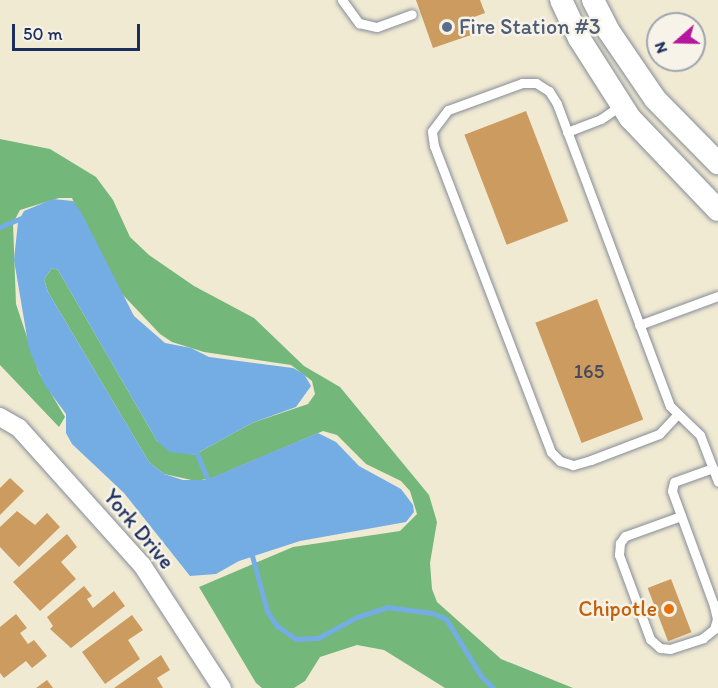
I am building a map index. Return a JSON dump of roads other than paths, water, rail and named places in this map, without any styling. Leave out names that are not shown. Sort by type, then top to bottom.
[{"type":"street","points":[[561,0],[579,39],[621,105],[718,210]]},
{"type":"street","points":[[593,0],[608,30],[655,99],[718,163]]},
{"type":"street","name":"York Drive","points":[[0,417],[19,428],[142,565],[222,688]]},
{"type":"lane","points":[[342,0],[360,23],[377,27],[412,14]]},
{"type":"lane","points":[[676,416],[659,434],[591,460],[573,465],[560,461],[551,452],[434,146],[432,130],[448,110],[522,83],[536,82],[557,104],[639,325],[676,416],[700,435],[718,483]]},
{"type":"lane","points":[[567,132],[601,119],[621,105]]},
{"type":"lane","points":[[639,325],[718,296]]},
{"type":"lane","points":[[681,516],[625,536],[620,543],[619,555],[650,639],[660,648],[670,649],[703,638],[714,629],[717,619],[716,606],[672,491],[674,482],[713,468]]},
{"type":"water","points":[[53,199],[73,201],[81,212],[134,316],[165,343],[191,348],[209,357],[293,368],[304,374],[311,386],[296,407],[252,423],[194,455],[170,452],[157,441],[58,270],[52,268],[44,279],[48,292],[149,462],[164,474],[183,480],[206,480],[318,433],[336,442],[359,466],[401,489],[413,505],[414,512],[406,522],[300,541],[239,561],[216,574],[190,576],[124,493],[72,444],[66,433],[66,414],[44,384],[29,349],[14,260],[18,222],[24,211]]},
{"type":"waterway","points":[[0,227],[23,217]]},
{"type":"waterway","points":[[194,447],[210,485]]},
{"type":"waterway","points":[[251,552],[267,611],[276,625],[296,639],[318,638],[357,617],[387,607],[432,613],[446,619],[481,676],[493,688]]},
{"type":"place","name":"Fire Station #3","points":[[447,27]]},
{"type":"place","name":"Chipotle","points":[[669,609]]}]
